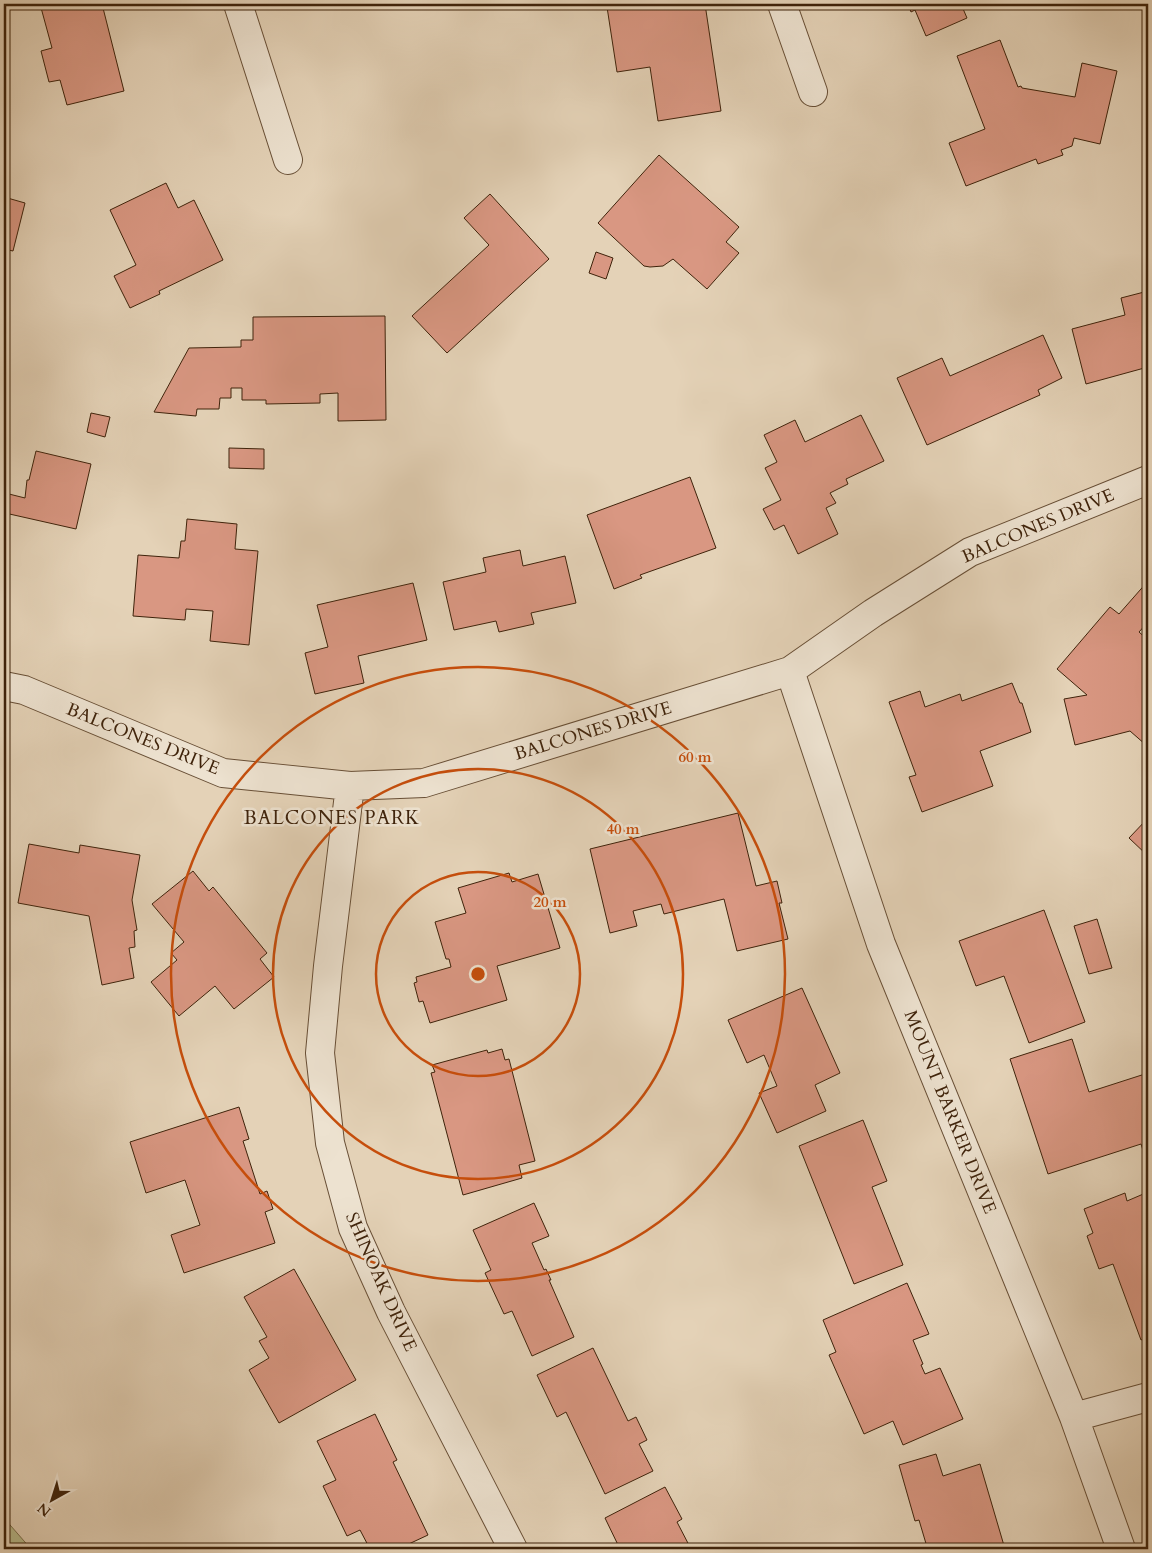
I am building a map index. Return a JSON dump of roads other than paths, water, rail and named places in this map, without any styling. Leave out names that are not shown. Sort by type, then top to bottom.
[{"type":"street","points":[[238,4],[288,160]]},
{"type":"street","points":[[782,4],[813,92]]},
{"type":"street","name":"BALCONES DRIVE","points":[[4,686],[24,690],[223,773],[350,786],[424,783],[790,671],[873,613],[970,552],[1148,480]]},
{"type":"street","name":"MOUNT BARKER DRIVE","points":[[790,671],[881,944],[1074,1417],[1121,1549]]},
{"type":"street","name":"SHINOAK DRIVE","points":[[350,786],[328,966],[320,1053],[330,1143],[353,1228],[391,1312],[513,1549]]},
{"type":"street","points":[[1074,1417],[1148,1398]]},
{"type":"district","name":"BALCONES PARK","points":[[332,818]]}]
